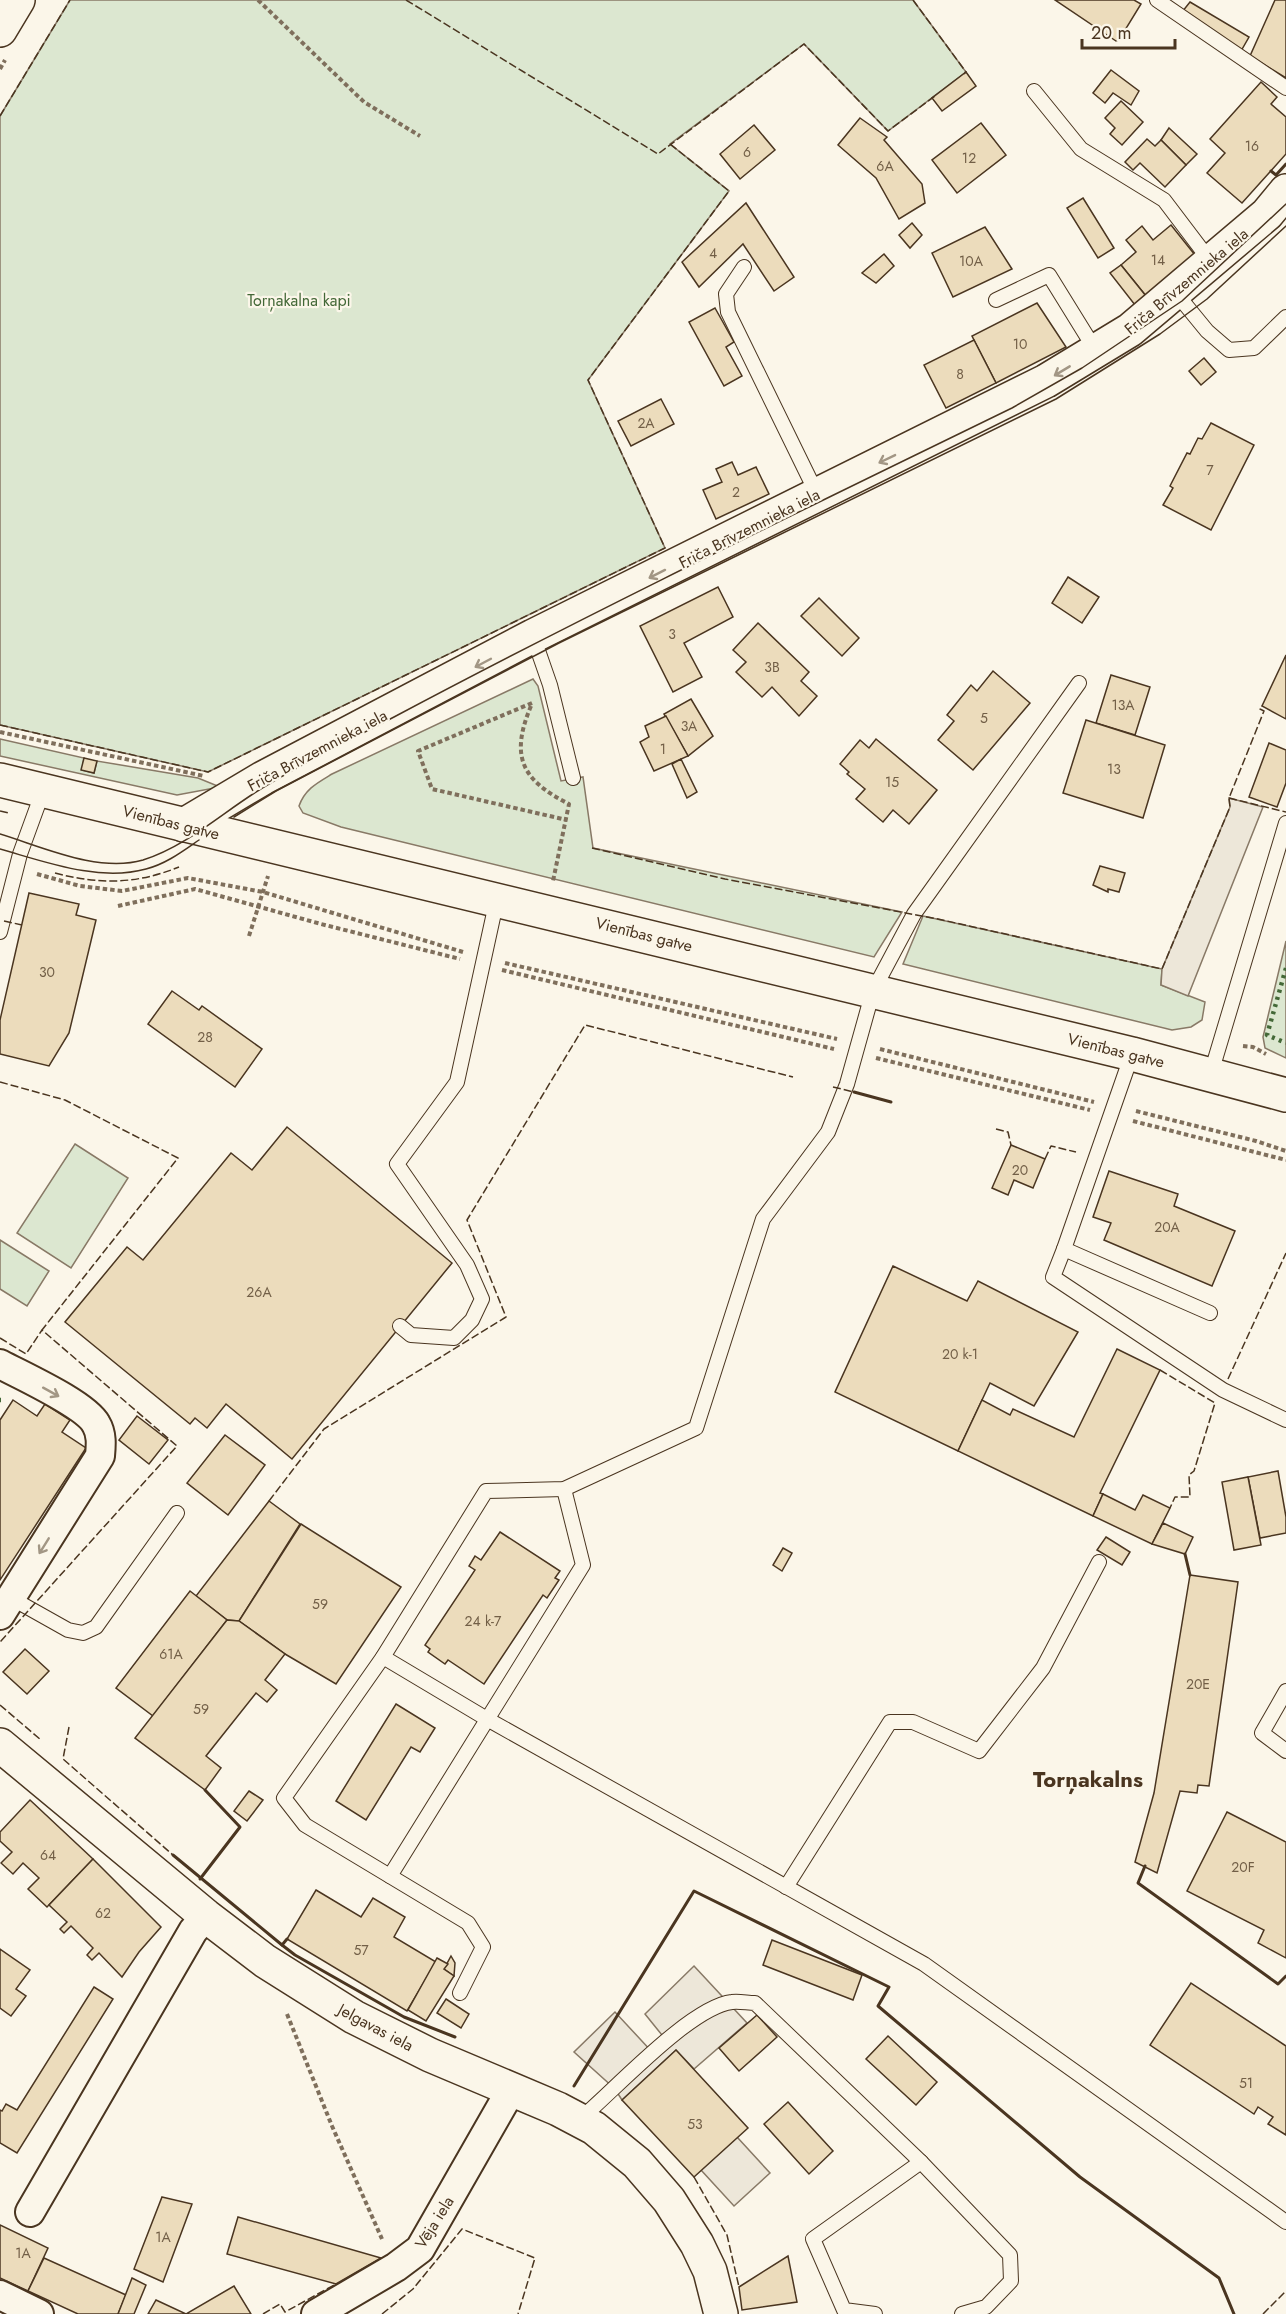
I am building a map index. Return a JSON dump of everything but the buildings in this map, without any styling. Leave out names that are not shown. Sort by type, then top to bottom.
[{"type":"street","points":[[0,30],[18,0]]},
{"type":"street","name":"Friča Brīvzemnieka iela","points":[[184,825],[263,778],[533,636],[1046,381],[1130,330],[1266,213],[1286,190]]},
{"type":"street","name":"Vienības gatve","points":[[0,780],[873,990],[1210,1073],[1286,1095]]},
{"type":"street","points":[[0,1364],[86,1411],[97,1424],[102,1441],[100,1456],[5,1606]]},
{"type":"street","name":"Jelgavas iela","points":[[0,1745],[206,1916],[265,1960],[354,2018],[430,2055],[594,2128],[637,2163],[669,2200],[697,2244],[710,2271],[721,2314]]},
{"type":"street","points":[[30,2212],[193,1931],[206,1916]]},
{"type":"street","name":"Vēja iela","points":[[316,2314],[396,2267],[420,2249],[511,2090]]},
{"type":"street","points":[[0,2295],[39,2314]]},
{"type":"lane","points":[[1156,0],[1286,88]]},
{"type":"lane","points":[[1034,91],[1081,149],[1164,200],[1211,262]]},
{"type":"lane","points":[[744,267],[726,294],[728,312],[817,494]]},
{"type":"lane","points":[[996,300],[1048,275],[1096,351]]},
{"type":"lane","points":[[1175,292],[1207,331],[1229,350],[1254,348],[1286,317]]},
{"type":"lane","points":[[533,636],[550,685],[573,778]]},
{"type":"lane","points":[[459,1993],[483,1947],[468,1923],[305,1826],[284,1798],[383,1657],[486,1491],[564,1490],[696,1428],[763,1218],[828,1132],[847,1084],[855,1048],[873,990],[914,914],[1079,683]]},
{"type":"lane","points":[[0,932],[17,869],[43,791]]},
{"type":"lane","points":[[1210,1073],[1286,823]]},
{"type":"lane","points":[[400,1326],[411,1335],[454,1338],[472,1320],[482,1299],[467,1265],[397,1164],[457,1082],[497,899]]},
{"type":"lane","points":[[1132,1054],[1053,1277],[1222,1390],[1286,1420]]},
{"type":"lane","points":[[1064,1249],[1210,1313]]},
{"type":"lane","points":[[390,1876],[583,1565],[564,1490]]},
{"type":"lane","points":[[5,1606],[68,1630],[83,1633],[96,1627],[177,1513]]},
{"type":"lane","points":[[786,1887],[890,1722],[913,1722],[979,1751],[1043,1668],[1099,1562]]},
{"type":"lane","points":[[383,1657],[487,1719],[924,1964],[1286,2222]]},
{"type":"lane","points":[[1286,1691],[1262,1733],[1286,1751]]},
{"type":"lane","points":[[579,2120],[667,2040],[703,2013],[731,2002],[755,2003],[921,2162],[1010,2255],[1011,2281],[986,2307],[962,2314]]},
{"type":"lane","points":[[875,2314],[844,2310],[813,2239],[921,2162]]},
{"type":"path","points":[[258,0],[364,102],[420,136]]},
{"type":"path","points":[[550,685],[533,703],[520,737],[524,769],[552,795],[569,804],[554,876]]},
{"type":"path","points":[[533,703],[418,751],[432,789],[567,820]]},
{"type":"path","points":[[17,869],[81,886],[122,891],[188,878],[263,892],[484,962],[855,1048],[1112,1111],[1186,1122],[1286,1151]]},
{"type":"path","points":[[118,906],[195,889],[258,908],[855,1048],[1112,1111],[1286,1160]]},
{"type":"path","points":[[249,936],[258,908]]},
{"type":"path","points":[[286,2012],[357,2185],[396,2267]]},
{"type":"green space","name":"Torņakalna kapi","points":[[70,0],[913,0],[966,72],[888,131],[804,44],[670,144],[729,191],[588,380],[665,548],[208,772],[0,725],[0,116]]},
{"type":"green space","points":[[533,679],[538,686],[561,781],[583,777],[593,848],[902,912],[874,957],[341,827],[303,813],[299,806],[308,791],[332,774]]},
{"type":"green space","points":[[0,739],[84,758],[82,770],[94,773],[97,761],[198,778],[220,787],[177,795],[0,756]]},
{"type":"green space","points":[[923,916],[1162,969],[1161,985],[1205,1002],[1202,1020],[1191,1027],[1172,1030],[903,964]]},
{"type":"green space","points":[[1286,941],[1286,1058],[1265,1048],[1263,1037]]},
{"type":"green space","points":[[75,1144],[128,1178],[71,1268],[17,1233]]},
{"type":"green space","points":[[0,1240],[49,1271],[27,1306],[0,1289]]},
{"type":"shaded area","points":[[1229,798],[1263,807],[1188,996],[1161,985],[1162,969],[1230,807]]},
{"type":"shaded area","points":[[694,1966],[747,2023],[694,2069],[676,2050],[622,2100],[615,2089],[574,2052],[615,2012],[653,2053],[666,2040],[645,2014]]},
{"type":"shaded area","points":[[737,2137],[770,2173],[734,2206],[701,2170]]},
{"type":"tram line","points":[[0,834],[71,857],[108,863],[143,860],[177,845],[253,794],[300,766],[624,598],[1012,408],[1082,368],[1182,301],[1286,204]]},
{"type":"tram line","points":[[234,817],[276,791],[559,643],[1056,399],[1160,334],[1207,299],[1286,226]]},
{"type":"tram line","points":[[0,849],[73,869],[110,873],[146,869],[160,864],[199,840]]},
{"type":"hedge","points":[[1286,968],[1267,1035],[1286,1043]]},
{"type":"fence","points":[[0,116],[70,0]]},
{"type":"fence","points":[[406,0],[658,154],[804,44],[888,131],[935,96]]},
{"type":"fence","points":[[913,0],[966,72],[964,74]]},
{"type":"fence","points":[[0,725],[208,772],[665,548],[588,380],[729,191],[670,144]]},
{"type":"fence","points":[[592,848],[725,879],[938,919],[1162,969],[1230,807],[1229,798],[1264,711],[1260,709],[1262,706]]},
{"type":"fence","points":[[1229,798],[1286,812]]},
{"type":"fence","points":[[0,811],[9,813]]},
{"type":"fence","points":[[55,873],[87,880],[118,881],[148,877],[179,867]]},
{"type":"fence","points":[[4,921],[22,925]]},
{"type":"fence","points":[[269,1501],[324,1429],[506,1317],[467,1220],[585,1025],[793,1077]]},
{"type":"fence","points":[[0,1082],[65,1100],[178,1158],[42,1330],[177,1446],[0,1642]]},
{"type":"fence","points":[[833,1087],[854,1092]]},
{"type":"fence","points":[[996,1129],[1008,1132],[1011,1145]]},
{"type":"fence","points":[[1045,1159],[1051,1146],[1076,1152]]},
{"type":"fence","points":[[1228,1379],[1286,1253]]},
{"type":"fence","points":[[0,1338],[26,1354],[42,1330]]},
{"type":"fence","points":[[1160,1370],[1215,1403],[1194,1471],[1189,1475],[1190,1497],[1175,1497],[1170,1508]]},
{"type":"fence","points":[[0,1705],[41,1740]]},
{"type":"fence","points":[[69,1727],[63,1759],[173,1855]]},
{"type":"fence","points":[[694,2177],[727,2235],[739,2287]]},
{"type":"fence","points":[[382,2314],[413,2289],[462,2229],[535,2258],[518,2314]]},
{"type":"fence","points":[[263,2314],[280,2304],[285,2312],[336,2284]]},
{"type":"fence","points":[[1263,2314],[1286,2291]]},
{"type":"wall","points":[[1271,171],[1276,175],[1286,164]]},
{"type":"wall","points":[[854,1092],[891,1102]]},
{"type":"wall","points":[[1185,1554],[1190,1575]]},
{"type":"wall","points":[[200,1879],[240,1827],[205,1790]]},
{"type":"wall","points":[[173,1855],[282,1945],[287,1939]]},
{"type":"wall","points":[[1145,1866],[1138,1883],[1278,1984],[1286,1976]]},
{"type":"wall","points":[[574,2086],[694,1891],[889,1987],[878,2006],[1080,2177],[1219,2278],[1234,2314]]},
{"type":"wall","points":[[282,1945],[295,1955],[404,2017],[455,2037]]},
{"type":"district","name":"Torņakalns","points":[[1088,1779]]}]
